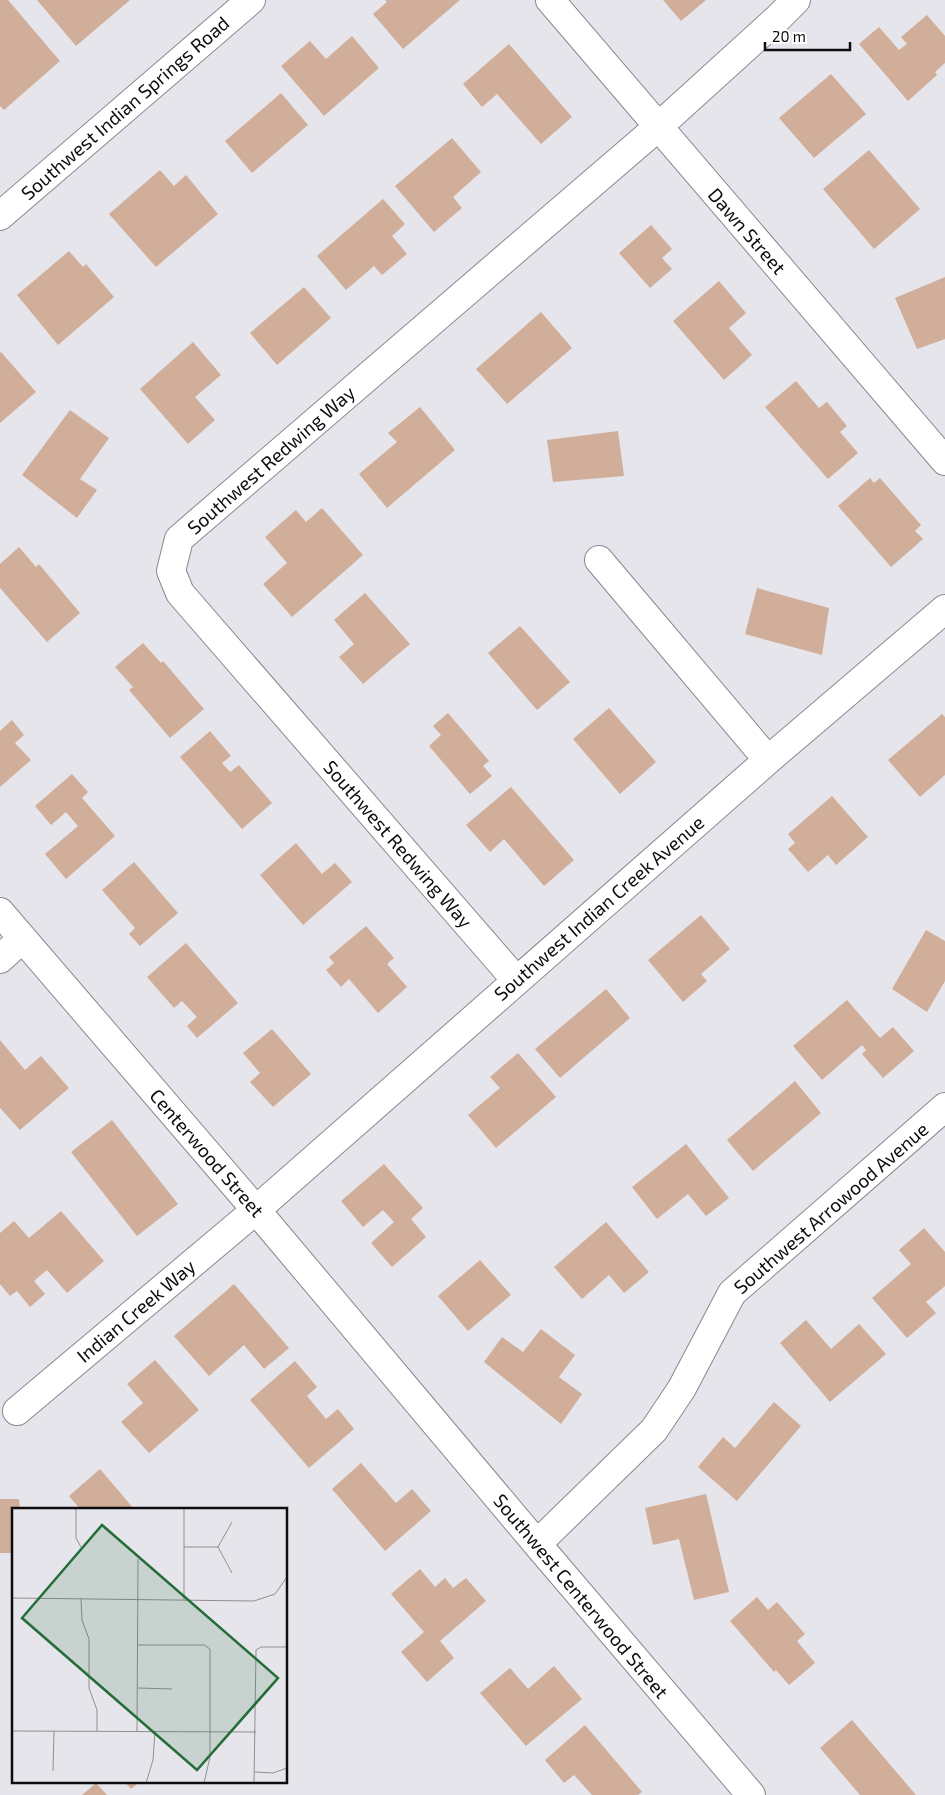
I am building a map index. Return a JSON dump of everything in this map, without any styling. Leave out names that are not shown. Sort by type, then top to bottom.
[{"type":"street","name":"Southwest Indian Springs Road","points":[[0,216],[251,0]]},
{"type":"street","name":"Dawn Street","points":[[550,0],[658,127],[940,446]]},
{"type":"street","name":"Southwest Redwing Way","points":[[516,980],[180,593],[171,570],[179,539],[658,127],[796,0]]},
{"type":"street","points":[[598,560],[768,760]]},
{"type":"street","name":"Southwest Indian Creek Avenue","points":[[256,1210],[768,760],[945,609]]},
{"type":"street","name":"Centerwood Street","points":[[0,912],[256,1210],[412,1396]]},
{"type":"street","points":[[0,959],[22,939]]},
{"type":"street","name":"Southwest Arrowood Avenue","points":[[537,1544],[654,1430],[682,1388],[732,1293],[945,1107]]},
{"type":"street","name":"Indian Creek Way","points":[[17,1412],[256,1210]]},
{"type":"street","name":"Southwest Centerwood Street","points":[[412,1396],[751,1795]]},
{"type":"building","points":[[0,0],[8,0],[60,61],[4,110],[0,106]]},
{"type":"building","points":[[37,0],[130,0],[76,46]]},
{"type":"building","points":[[385,0],[460,0],[403,49],[373,14],[387,2]]},
{"type":"building","points":[[663,0],[706,0],[681,21]]},
{"type":"building","points":[[927,15],[945,36],[945,63],[935,72],[937,75],[908,101],[859,44],[879,27],[899,50],[907,44],[901,37]]},
{"type":"building","points":[[352,36],[379,68],[324,116],[281,66],[310,41],[326,59]]},
{"type":"building","points":[[509,44],[572,117],[541,144],[497,94],[482,107],[463,84]]},
{"type":"building","points":[[831,74],[866,114],[814,158],[779,118]]},
{"type":"building","points":[[281,93],[308,125],[252,173],[225,141]]},
{"type":"building","points":[[452,138],[481,172],[453,197],[462,208],[434,232],[395,186]]},
{"type":"building","points":[[869,150],[920,209],[874,249],[823,189]]},
{"type":"building","points":[[160,170],[174,186],[186,175],[218,214],[156,267],[109,214]]},
{"type":"building","points":[[383,199],[405,224],[392,236],[407,254],[382,275],[374,266],[346,290],[317,256]]},
{"type":"building","points":[[651,225],[672,249],[662,258],[672,269],[650,288],[619,253]]},
{"type":"building","points":[[69,251],[83,267],[86,264],[114,297],[58,345],[17,295]]},
{"type":"building","points":[[945,277],[945,339],[917,349],[895,298]]},
{"type":"building","points":[[719,281],[746,313],[729,328],[752,355],[724,380],[673,321]]},
{"type":"building","points":[[304,287],[331,318],[277,365],[250,333]]},
{"type":"building","points":[[541,312],[572,348],[507,404],[476,369]]},
{"type":"building","points":[[193,342],[221,375],[195,397],[215,420],[188,444],[140,389]]},
{"type":"building","points":[[0,353],[36,392],[0,423]]},
{"type":"building","points":[[796,381],[819,408],[827,402],[847,426],[840,432],[858,453],[828,479],[765,407]]},
{"type":"building","points":[[420,407],[455,450],[387,508],[359,474],[397,442],[388,433]]},
{"type":"building","points":[[70,410],[109,438],[80,479],[97,490],[77,518],[22,475]]},
{"type":"building","points":[[618,431],[624,476],[553,482],[547,440]]},
{"type":"building","points":[[870,478],[874,483],[880,478],[921,525],[915,531],[923,539],[891,567],[838,506]]},
{"type":"building","points":[[322,508],[363,555],[292,617],[263,584],[287,563],[265,537],[296,510],[306,522]]},
{"type":"building","points":[[19,547],[36,567],[39,564],[80,613],[47,642],[0,588],[0,564]]},
{"type":"building","points":[[757,588],[829,608],[822,655],[745,634]]},
{"type":"building","points":[[365,593],[410,644],[363,684],[339,657],[354,644],[334,620]]},
{"type":"building","points":[[520,626],[570,682],[537,710],[488,653]]},
{"type":"building","points":[[143,643],[161,663],[163,661],[204,709],[170,738],[129,690],[133,687],[115,667]]},
{"type":"building","points":[[609,708],[656,762],[620,794],[573,739]]},
{"type":"building","points":[[448,713],[489,761],[483,766],[492,776],[470,794],[429,746],[441,735],[433,726]]},
{"type":"building","points":[[942,714],[945,717],[945,775],[920,797],[888,760]]},
{"type":"building","points":[[12,720],[24,735],[15,743],[31,760],[0,787],[0,731]]},
{"type":"building","points":[[210,731],[231,756],[222,763],[230,772],[239,765],[272,803],[242,829],[180,757]]},
{"type":"building","points":[[72,774],[88,792],[82,798],[115,836],[66,879],[45,854],[78,826],[66,812],[51,825],[35,806]]},
{"type":"building","points":[[511,787],[574,860],[544,886],[504,839],[490,852],[466,825]]},
{"type":"building","points":[[832,796],[868,837],[836,865],[828,855],[808,872],[788,849],[795,843],[788,834]]},
{"type":"building","points":[[296,843],[322,874],[335,863],[352,882],[303,925],[260,875]]},
{"type":"building","points":[[134,862],[178,913],[140,946],[129,934],[135,928],[102,890]]},
{"type":"building","points":[[701,915],[730,949],[701,974],[707,981],[683,1002],[648,960]]},
{"type":"building","points":[[366,926],[394,958],[387,964],[407,987],[378,1013],[349,979],[341,987],[326,970],[334,963],[329,957]]},
{"type":"building","points":[[926,930],[945,941],[945,981],[927,1012],[892,989]]},
{"type":"building","points":[[186,943],[238,1003],[197,1038],[187,1026],[197,1017],[182,1001],[174,1008],[147,977]]},
{"type":"building","points":[[606,989],[630,1018],[560,1078],[535,1049]]},
{"type":"building","points":[[847,1000],[880,1038],[893,1027],[914,1051],[883,1078],[862,1054],[866,1050],[862,1045],[822,1080],[793,1046]]},
{"type":"building","points":[[272,1029],[311,1074],[273,1107],[250,1082],[260,1073],[243,1053]]},
{"type":"building","points":[[0,1040],[25,1070],[41,1056],[69,1088],[20,1130],[0,1108]]},
{"type":"building","points":[[518,1053],[556,1097],[496,1148],[468,1115],[500,1088],[490,1077]]},
{"type":"building","points":[[795,1081],[821,1113],[753,1171],[727,1140]]},
{"type":"building","points":[[112,1120],[178,1204],[137,1236],[71,1152]]},
{"type":"building","points":[[686,1144],[729,1198],[706,1216],[688,1194],[657,1219],[632,1187]]},
{"type":"building","points":[[384,1164],[423,1208],[411,1219],[426,1237],[392,1267],[371,1243],[394,1222],[383,1210],[363,1227],[341,1201]]},
{"type":"building","points":[[61,1211],[104,1261],[67,1293],[47,1270],[34,1281],[45,1294],[30,1307],[17,1291],[10,1296],[0,1284],[0,1233],[14,1221],[29,1238]]},
{"type":"building","points":[[606,1222],[649,1272],[624,1293],[609,1275],[582,1299],[554,1267]]},
{"type":"building","points":[[924,1228],[945,1252],[945,1286],[926,1302],[936,1313],[907,1338],[872,1298],[911,1264],[899,1250]]},
{"type":"building","points":[[480,1260],[511,1295],[468,1331],[438,1296]]},
{"type":"building","points":[[234,1284],[289,1348],[264,1369],[244,1345],[209,1376],[174,1336]]},
{"type":"building","points":[[806,1320],[831,1349],[859,1324],[886,1354],[830,1402],[780,1343]]},
{"type":"building","points":[[541,1329],[575,1355],[559,1377],[582,1394],[561,1424],[484,1362],[502,1337],[523,1352]]},
{"type":"building","points":[[155,1360],[199,1410],[149,1453],[121,1422],[143,1403],[127,1384]]},
{"type":"building","points":[[295,1361],[317,1387],[307,1396],[326,1419],[338,1409],[354,1429],[309,1468],[250,1400]]},
{"type":"building","points":[[774,1402],[801,1426],[737,1501],[698,1467],[723,1437],[735,1448]]},
{"type":"building","points":[[361,1463],[396,1503],[412,1489],[431,1511],[385,1551],[332,1489]]},
{"type":"building","points":[[100,1469],[133,1508],[79,1508],[69,1496]]},
{"type":"building","points":[[706,1494],[729,1592],[694,1600],[679,1539],[653,1545],[645,1508]]},
{"type":"building","points":[[0,1499],[19,1499],[20,1508],[12,1508],[12,1553],[0,1553]]},
{"type":"building","points":[[420,1569],[435,1587],[445,1578],[453,1588],[466,1578],[486,1601],[440,1641],[454,1658],[427,1682],[401,1652],[424,1632],[391,1594]]},
{"type":"building","points":[[757,1597],[768,1610],[777,1602],[805,1634],[797,1641],[815,1663],[789,1685],[776,1670],[774,1672],[730,1621]]},
{"type":"building","points":[[554,1666],[582,1699],[526,1746],[480,1693],[510,1668],[528,1689]]},
{"type":"building","points":[[852,1720],[916,1795],[860,1795],[820,1748]]},
{"type":"building","points":[[585,1725],[642,1792],[638,1795],[592,1795],[574,1775],[564,1783],[545,1760]]},
{"type":"building","points":[[125,1782],[140,1782],[131,1789]]},
{"type":"building","points":[[96,1783],[107,1795],[82,1795]]}]
